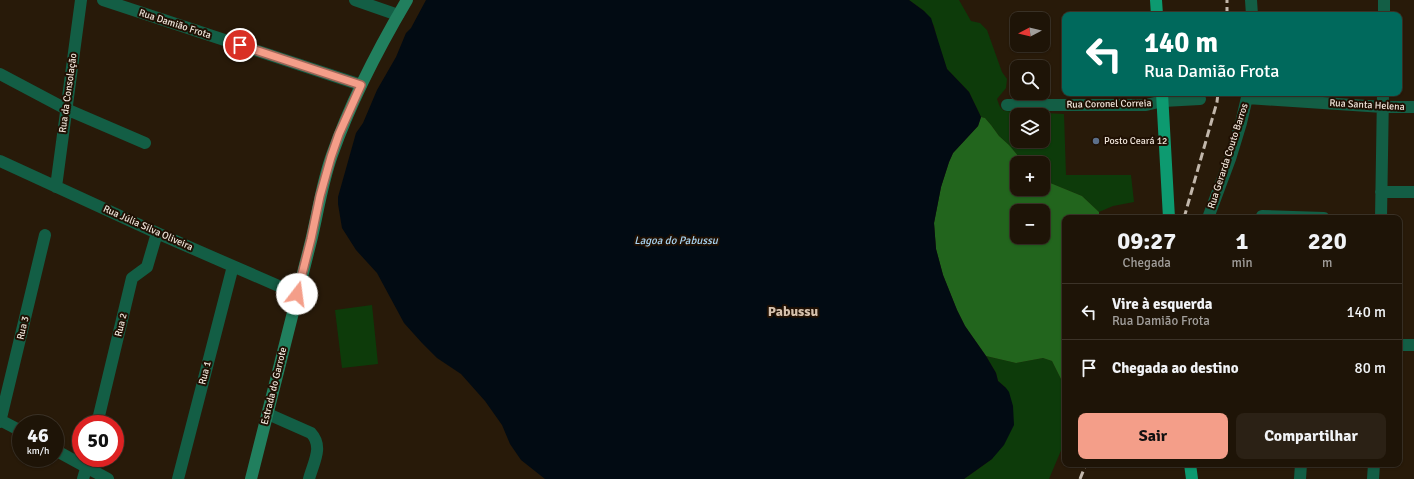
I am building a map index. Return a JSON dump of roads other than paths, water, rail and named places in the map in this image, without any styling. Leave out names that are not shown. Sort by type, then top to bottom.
[{"type":"main road","name":"Estrada do Garrote","points":[[251,479],[311,239],[320,196],[331,157],[339,134],[361,85],[398,14],[407,0]]},
{"type":"main road","points":[[1156,0],[1157,12]]},
{"type":"main road","name":"Rua Coronel Correia","points":[[1163,97],[1169,215]]},
{"type":"main road","points":[[1190,467],[1192,479]]},
{"type":"street","name":"Rua da Consolação","points":[[56,187],[81,0]]},
{"type":"street","name":"Rua Damião Frota","points":[[103,0],[361,85]]},
{"type":"street","points":[[355,0],[398,14]]},
{"type":"street","points":[[1251,0],[1252,12]]},
{"type":"street","points":[[1384,0],[1384,12]]},
{"type":"street","points":[[0,74],[66,109],[145,143]]},
{"type":"street","name":"Rua Santa Helena","points":[[1247,96],[1383,107],[1414,107]]},
{"type":"street","name":"Rua Gerarda Couto Barros","points":[[1209,215],[1230,159],[1247,96]]},
{"type":"street","points":[[1381,215],[1383,96]]},
{"type":"street","points":[[1163,97],[1200,99]]},
{"type":"street","name":"Rua Coronel Correia","points":[[1007,105],[1146,105],[1163,97]]},
{"type":"street","name":"Rua Júlia Silva Oliveira","points":[[0,161],[297,294]]},
{"type":"street","points":[[1381,192],[1414,192]]},
{"type":"street","name":"Rua 2","points":[[99,415],[132,278],[147,267],[158,233]]},
{"type":"street","name":"Rua 3","points":[[0,421],[45,235]]},
{"type":"street","name":"Rua 1","points":[[178,479],[233,266]]},
{"type":"street","points":[[1402,345],[1414,345]]},
{"type":"street","points":[[268,414],[310,433],[315,438],[317,452],[309,479]]},
{"type":"street","points":[[0,421],[12,427]]},
{"type":"street","points":[[83,479],[87,467]]},
{"type":"street","points":[[94,467],[108,479]]},
{"type":"street","points":[[1300,479],[1301,467]]},
{"type":"street","points":[[1373,479],[1374,467]]},
{"type":"water","name":"Lagoa do Pabussu","points":[[426,0],[909,0],[924,11],[931,18],[947,69],[969,92],[981,117],[978,126],[953,153],[949,162],[941,187],[934,223],[936,249],[943,275],[957,310],[965,326],[996,373],[998,381],[1009,392],[1013,406],[1014,425],[1004,445],[992,459],[964,479],[545,479],[521,460],[510,444],[502,425],[485,401],[461,374],[437,358],[404,323],[377,273],[356,250],[342,228],[338,197],[356,133],[363,123],[377,90],[396,57],[406,33],[411,28]]},
{"type":"railway","points":[[1227,0],[1227,12]]},
{"type":"railway","points":[[1185,215],[1218,96]]},
{"type":"railway","points":[[1080,479],[1085,467]]},
{"type":"place","name":"Posto Ceará 12","points":[[1096,141]]},
{"type":"district","name":"Pabussu","points":[[793,311]]}]
